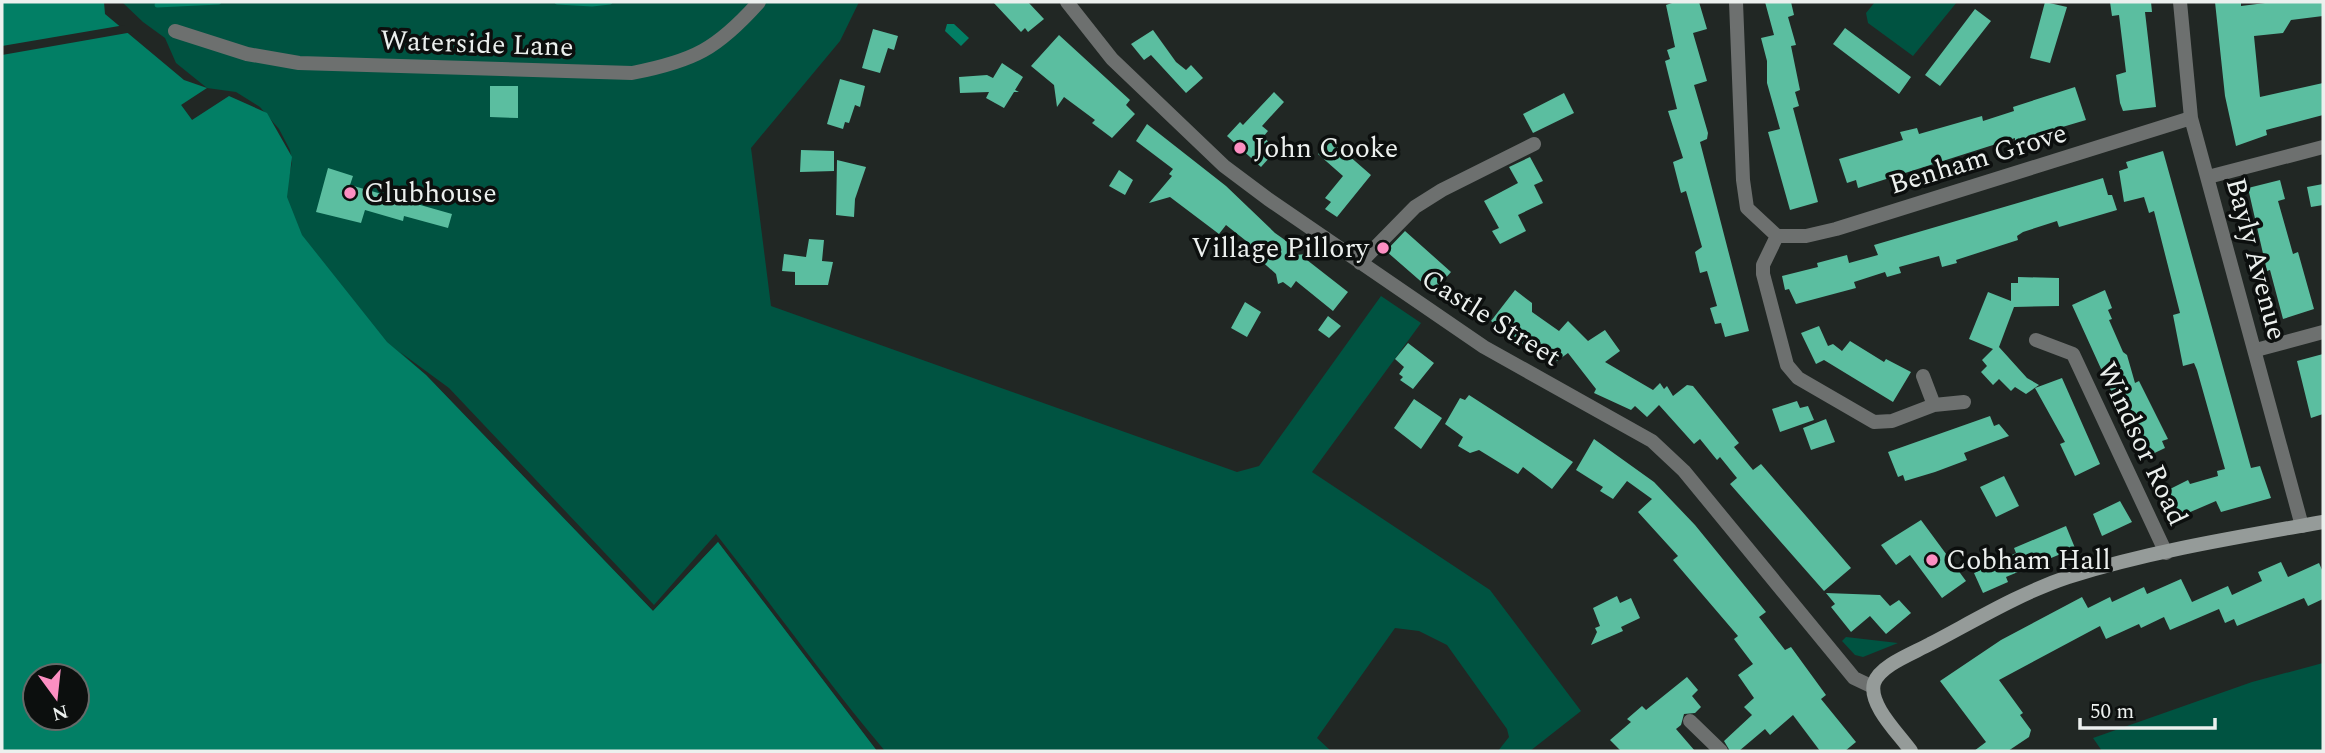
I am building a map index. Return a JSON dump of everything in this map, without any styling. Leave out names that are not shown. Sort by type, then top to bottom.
[{"type":"street","name":"Waterside Lane","points":[[175,32],[247,54],[299,63],[632,73],[684,61],[708,48],[731,34],[759,2]]},
{"type":"street","name":"Castle Street","points":[[1067,2],[1112,59],[1224,166],[1484,347],[1652,441],[1684,471],[1854,678],[1873,687]]},
{"type":"street","points":[[1736,2],[1742,180],[1747,208],[1777,236],[1763,265],[1763,274],[1787,365],[1798,378],[1874,422],[1892,421],[1934,405],[1964,402]]},
{"type":"street","name":"Bayly Avenue","points":[[2180,2],[2191,118],[2302,526]]},
{"type":"street","name":"Benham Grove","points":[[1777,236],[1806,236],[1836,229],[2191,118]]},
{"type":"street","points":[[1360,263],[1405,215],[1426,200],[1534,144]]},
{"type":"street","points":[[2208,177],[2323,147]]},
{"type":"street","points":[[2256,350],[2323,332]]},
{"type":"street","name":"Windsor Road","points":[[2036,340],[2073,354],[2166,553]]},
{"type":"street","points":[[1923,376],[1934,405]]},
{"type":"street","points":[[1911,751],[1877,704],[1873,687],[1880,673],[2021,597],[2067,578],[2166,553],[2323,522]]},
{"type":"street","points":[[1690,721],[1721,751]]},
{"type":"shaded area","points":[[2,2],[104,2],[105,14],[184,80],[207,88],[181,105],[192,120],[229,96],[267,113],[292,157],[287,197],[302,235],[387,342],[426,375],[653,611],[718,542],[877,751],[2,751]]},
{"type":"shaded area","points":[[44,2],[79,2],[177,99],[192,120],[287,186],[292,163],[290,150],[279,129],[260,107],[236,92],[207,88],[176,63],[165,38],[122,2],[859,2],[840,41],[751,148],[771,306],[1237,472],[1259,466],[1381,296],[1421,323],[1312,472],[1490,590],[1581,711],[1530,751],[1498,751],[1509,737],[1507,729],[1447,645],[1419,631],[1395,628],[1317,738],[1331,751],[885,751],[716,534],[654,605],[449,388],[400,352],[426,375],[653,611],[718,542],[877,751],[2,751],[2,5]]},
{"type":"shaded area","points":[[1875,2],[1957,2],[1913,56],[1868,23],[1866,13]]},
{"type":"shaded area","points":[[947,24],[954,24],[969,38],[961,46],[945,31]]},
{"type":"shaded area","points":[[1846,637],[1898,643],[1863,657],[1855,655],[1842,641]]},
{"type":"shaded area","points":[[2323,663],[2323,751],[2102,751],[2093,738],[2252,682]]},
{"type":"pier","points":[[125,25],[133,32],[2,55],[2,46]]},
{"type":"building","points":[[993,2],[1028,2],[1044,19],[1028,32],[1025,28],[1021,32]]},
{"type":"building","points":[[1675,2],[1699,2],[1707,29],[1693,33],[1707,81],[1694,85],[1708,133],[1707,139],[1700,142],[1749,331],[1725,337],[1721,323],[1715,324],[1710,308],[1717,306],[1707,271],[1700,273],[1695,252],[1702,247],[1686,191],[1681,193],[1673,162],[1683,158],[1668,111],[1677,109],[1665,61],[1670,59],[1667,50],[1675,47],[1666,5]]},
{"type":"building","points":[[1765,2],[1791,2],[1794,15],[1788,17],[1796,45],[1791,46],[1800,90],[1795,92],[1799,106],[1793,108],[1818,202],[1790,210],[1768,132],[1780,129],[1767,83],[1767,61],[1761,38],[1774,35]]},
{"type":"building","points":[[2045,2],[2067,7],[2050,63],[2030,58]]},
{"type":"building","points":[[2110,2],[2151,2],[2152,12],[2145,12],[2156,107],[2123,111],[2116,75],[2126,72],[2119,15],[2112,16]]},
{"type":"building","points":[[2215,2],[2241,2],[2241,6],[2273,2],[2323,2],[2323,16],[2291,20],[2283,33],[2254,36],[2260,97],[2323,83],[2323,115],[2266,130],[2267,135],[2236,146],[2225,96]]},
{"type":"building","points":[[1975,9],[1991,21],[1940,86],[1925,75]]},
{"type":"building","points":[[1845,28],[1911,77],[1899,94],[1833,44]]},
{"type":"building","points":[[873,29],[898,36],[894,50],[888,48],[880,73],[862,68]]},
{"type":"building","points":[[1153,30],[1176,62],[1186,70],[1191,65],[1203,78],[1186,93],[1151,55],[1144,60],[1131,44]]},
{"type":"building","points":[[1059,35],[1130,100],[1126,105],[1135,114],[1112,138],[1092,123],[1095,120],[1064,97],[1057,107],[1054,85],[1031,66]]},
{"type":"building","points":[[1002,63],[1023,77],[1015,90],[1019,92],[1014,92],[1004,108],[986,98],[989,92],[960,93],[959,77],[987,75],[993,78]]},
{"type":"building","points":[[840,79],[865,86],[860,107],[855,105],[849,123],[845,122],[843,129],[827,124]]},
{"type":"building","points":[[490,86],[518,86],[518,118],[490,117]]},
{"type":"building","points":[[2075,87],[2086,120],[2015,141],[2015,138],[1858,188],[1856,180],[1847,183],[1839,159],[1903,140],[1900,132],[1917,128],[1919,134],[1982,116],[1983,121],[2014,111],[2013,107]]},
{"type":"building","points":[[1274,92],[1284,102],[1262,126],[1268,131],[1263,137],[1277,149],[1261,167],[1227,136],[1240,122],[1243,125]]},
{"type":"building","points":[[1564,93],[1574,113],[1533,133],[1523,114]]},
{"type":"building","points":[[1147,124],[1226,186],[1275,233],[1292,245],[1296,255],[1306,254],[1307,260],[1348,292],[1333,311],[1296,281],[1291,288],[1283,282],[1278,284],[1276,274],[1247,248],[1250,244],[1226,225],[1219,234],[1170,197],[1149,203],[1172,176],[1169,174],[1173,169],[1136,141]]},
{"type":"building","points":[[1332,141],[1371,175],[1337,217],[1325,209],[1331,202],[1325,198],[1343,176],[1318,154]]},
{"type":"building","points":[[801,150],[834,151],[834,171],[800,172]]},
{"type":"building","points":[[2163,151],[2251,468],[2260,466],[2271,498],[2221,512],[2216,501],[2174,519],[2170,519],[2160,499],[2170,493],[2168,490],[2188,480],[2190,484],[2218,476],[2217,471],[2225,469],[2197,370],[2194,363],[2183,366],[2173,315],[2180,313],[2154,211],[2149,213],[2144,197],[2124,202],[2119,171],[2128,168],[2126,162]]},
{"type":"building","points":[[1530,157],[1543,181],[1534,185],[1543,203],[1518,215],[1526,231],[1500,244],[1492,231],[1499,228],[1484,201],[1518,183],[1509,167]]},
{"type":"building","points":[[837,160],[866,167],[855,199],[854,217],[836,215]]},
{"type":"building","name":"Clubhouse","points":[[328,168],[353,176],[350,185],[452,214],[448,228],[404,216],[403,221],[365,210],[361,223],[316,212]]},
{"type":"building","points":[[1119,170],[1133,180],[1125,195],[1109,186]]},
{"type":"building","points":[[2103,178],[2108,195],[2112,195],[2117,210],[2059,227],[2057,221],[2023,232],[2017,236],[2018,240],[1942,267],[1939,256],[1899,267],[1901,273],[1887,277],[1885,272],[1854,282],[1856,288],[1796,304],[1789,289],[1785,290],[1782,276],[1818,267],[1817,263],[1847,255],[1849,263],[1878,255],[1874,245]]},
{"type":"building","points":[[2280,180],[2285,199],[2278,201],[2293,254],[2298,252],[2314,309],[2283,319],[2270,270],[2267,271],[2248,188]]},
{"type":"building","points":[[2323,184],[2323,205],[2311,207],[2307,187]]},
{"type":"building","points":[[1405,231],[1451,272],[1433,292],[1386,251]]},
{"type":"building","points":[[809,239],[824,240],[822,261],[833,262],[828,285],[795,285],[795,272],[782,271],[784,254],[806,257]]},
{"type":"building","points":[[2018,277],[2059,278],[2059,306],[2014,307],[1999,347],[2027,378],[2039,385],[2026,394],[2015,387],[2011,391],[1999,379],[1993,385],[1981,372],[1987,366],[1982,360],[1993,349],[1969,339],[1988,292],[2011,301],[2011,283],[2018,283]]},
{"type":"building","points":[[1515,290],[1532,303],[1532,312],[1559,331],[1568,321],[1588,341],[1605,330],[1620,351],[1605,362],[1653,390],[1660,383],[1664,389],[1667,386],[1673,396],[1687,385],[1693,386],[1739,443],[1734,447],[1753,470],[1761,464],[1851,568],[1824,591],[1730,484],[1737,478],[1720,457],[1717,460],[1700,439],[1694,444],[1659,405],[1647,417],[1635,406],[1631,410],[1594,393],[1596,389],[1568,353],[1557,361],[1551,352],[1543,361],[1491,321]]},
{"type":"building","points":[[2105,290],[2112,308],[2108,310],[2112,319],[2109,320],[2123,352],[2127,355],[2135,383],[2139,381],[2168,439],[2162,441],[2165,448],[2142,459],[2072,305]]},
{"type":"building","points":[[1245,302],[1261,312],[1247,337],[1231,328]]},
{"type":"building","points":[[1328,316],[1341,326],[1329,338],[1318,330]]},
{"type":"building","points":[[1819,326],[1828,346],[1833,344],[1842,351],[1850,341],[1884,362],[1886,359],[1911,372],[1893,402],[1824,360],[1816,364],[1801,333]]},
{"type":"building","points":[[1408,343],[1434,363],[1413,389],[1400,380],[1403,377],[1399,374],[1404,367],[1395,359]]},
{"type":"building","points":[[2323,354],[2323,414],[2311,418],[2297,361]]},
{"type":"building","points":[[2062,378],[2100,464],[2075,476],[2060,444],[2065,442],[2035,388]]},
{"type":"building","points":[[1469,395],[1573,462],[1552,489],[1523,467],[1518,474],[1479,450],[1470,453],[1458,446],[1463,437],[1445,424],[1460,398],[1465,400]]},
{"type":"building","points":[[1414,399],[1442,418],[1421,449],[1394,428]]},
{"type":"building","points":[[1797,401],[1800,408],[1808,406],[1814,420],[1780,432],[1772,409]]},
{"type":"building","points":[[1990,416],[1994,426],[1999,424],[2009,436],[1964,453],[1967,460],[1935,472],[1905,481],[1903,475],[1898,477],[1888,452]]},
{"type":"building","points":[[1826,419],[1835,442],[1811,450],[1803,428]]},
{"type":"building","points":[[1594,439],[1654,482],[1695,525],[1766,612],[1759,617],[1785,650],[1791,647],[1826,695],[1821,699],[1856,742],[1845,751],[1820,751],[1793,715],[1770,735],[1765,729],[1739,751],[1730,751],[1724,741],[1752,715],[1744,707],[1754,698],[1738,675],[1753,664],[1734,639],[1738,636],[1673,560],[1678,556],[1638,512],[1652,499],[1627,481],[1613,499],[1600,491],[1603,487],[1576,470]]},
{"type":"building","points":[[2004,476],[2019,506],[1996,517],[1980,487]]},
{"type":"building","points":[[2120,501],[2132,522],[2102,536],[2093,514]]},
{"type":"building","name":"Cobham Hall","points":[[1921,520],[1966,581],[1942,598],[1910,555],[1896,565],[1881,545]]},
{"type":"building","points":[[2066,526],[2075,548],[2006,577],[2008,582],[1983,593],[1974,573],[2016,553],[2014,548]]},
{"type":"building","points":[[2281,562],[2288,577],[2319,563],[2323,572],[2323,599],[2308,606],[2304,598],[2237,626],[2234,619],[2225,623],[2219,609],[2170,630],[2164,617],[2141,628],[2139,624],[2106,639],[2100,626],[1999,680],[2023,713],[2020,715],[2031,730],[2029,737],[2008,751],[1974,751],[1986,742],[1940,681],[2001,640],[2082,597],[2088,608],[2110,597],[2112,602],[2144,587],[2147,594],[2181,579],[2192,602],[2228,586],[2232,595],[2262,581],[2258,572]]},
{"type":"building","points":[[1826,593],[1880,595],[1890,606],[1899,600],[1911,613],[1886,634],[1870,616],[1851,632],[1831,607],[1835,604]]},
{"type":"building","points":[[1617,596],[1620,603],[1631,598],[1640,618],[1621,627],[1623,631],[1591,645],[1597,632],[1595,628],[1600,626],[1593,608]]},
{"type":"building","points":[[1687,677],[1698,690],[1692,696],[1701,707],[1695,713],[1684,714],[1681,725],[1676,729],[1695,751],[1621,751],[1610,740],[1631,722],[1627,719],[1642,706],[1646,710]]},
{"type":"waterway","points":[[157,5],[219,2]]},
{"type":"waterway","points":[[557,2],[610,2]]},
{"type":"place","name":"John Cooke","points":[[1240,148]]},
{"type":"place","name":"Clubhouse","points":[[350,193]]},
{"type":"place","name":"Village Pillory","points":[[1383,248]]},
{"type":"place","name":"Cobham Hall","points":[[1932,560]]}]
